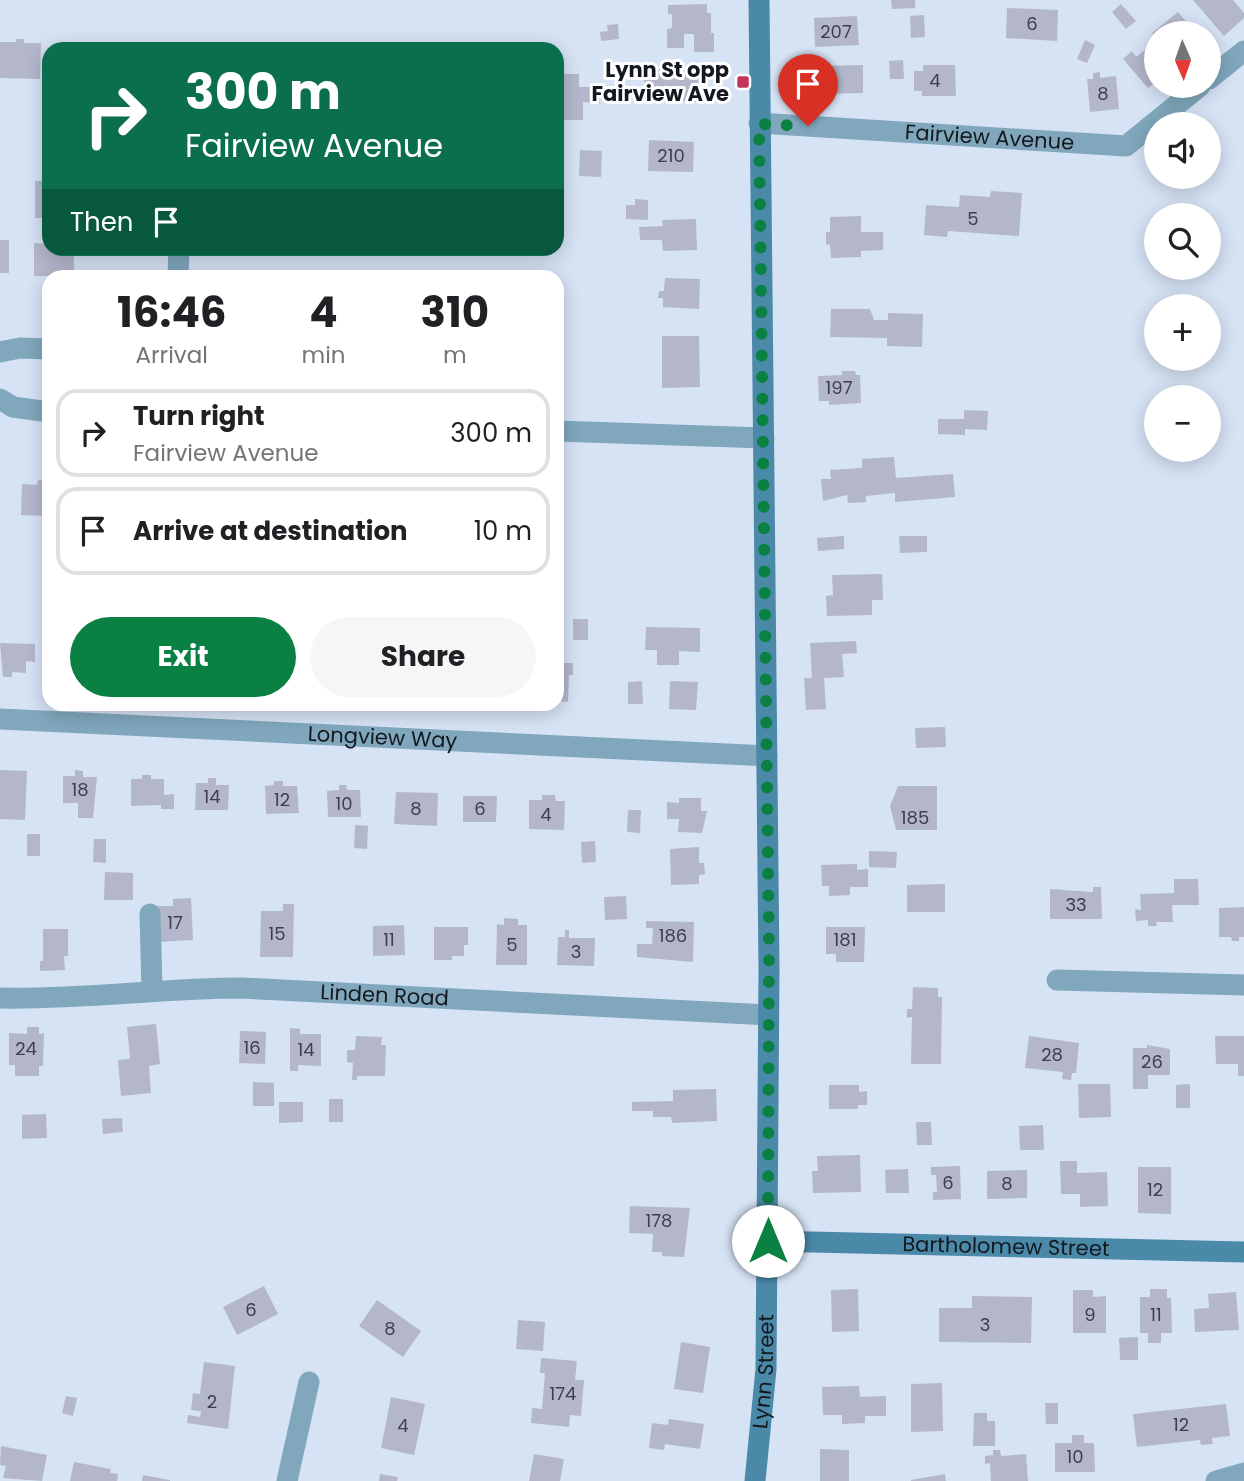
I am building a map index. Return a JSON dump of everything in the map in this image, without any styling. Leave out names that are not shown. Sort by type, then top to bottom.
[{"type":"main road","name":"Lynn Street","points":[[755,1481],[766,1369],[768,1241],[767,757],[759,0]]},
{"type":"main road","name":"Bartholomew Street","points":[[768,1241],[1244,1252]]},
{"type":"street","points":[[1222,69],[1244,51]]},
{"type":"street","name":"Fairview Avenue","points":[[759,124],[1126,146],[1185,98]]},
{"type":"street","points":[[0,352],[20,348],[42,349]]},
{"type":"street","points":[[0,399],[13,407],[42,411]]},
{"type":"street","points":[[564,431],[764,438]]},
{"type":"street","name":"Longview Way","points":[[0,719],[767,757]]},
{"type":"street","points":[[150,915],[152,990]]},
{"type":"street","points":[[1058,980],[1244,985]]},
{"type":"street","name":"Linden Road","points":[[0,998],[63,999],[152,990],[288,989],[768,1016]]},
{"type":"street","points":[[287,1481],[309,1382]]},
{"type":"street","points":[[1216,1481],[1244,1473]]},
{"type":"building","points":[[891,0],[915,0],[915,8],[892,9]]},
{"type":"building","points":[[1193,0],[1233,0],[1244,13],[1244,18],[1224,36],[1222,21],[1211,21]]},
{"type":"building","points":[[707,4],[707,13],[711,13],[711,33],[714,33],[714,52],[694,52],[694,34],[684,34],[684,48],[667,48],[667,29],[672,28],[672,14],[668,14],[668,5]]},
{"type":"building","points":[[1121,4],[1136,21],[1126,29],[1112,12]]},
{"type":"building","points":[[1007,8],[1058,10],[1057,41],[1006,38]]},
{"type":"building","points":[[1178,12],[1186,21],[1167,21]]},
{"type":"building","points":[[924,15],[925,37],[911,38],[910,16]]},
{"type":"building","points":[[857,16],[859,45],[815,47],[814,18]]},
{"type":"building","points":[[618,24],[619,39],[601,41],[600,32],[608,31],[607,25]]},
{"type":"building","points":[[16,39],[24,39],[24,43],[41,43],[40,79],[0,78],[0,42],[16,42]]},
{"type":"building","points":[[1085,40],[1095,45],[1087,63],[1077,59]]},
{"type":"building","points":[[1132,51],[1136,57],[1144,51],[1144,83],[1123,59]]},
{"type":"building","points":[[903,60],[904,79],[890,79],[889,61]]},
{"type":"building","points":[[863,65],[863,93],[816,94],[816,66]]},
{"type":"building","points":[[923,65],[955,65],[956,96],[922,96],[922,91],[914,91],[914,71],[923,71]]},
{"type":"building","points":[[645,68],[700,71],[698,102],[643,99]]},
{"type":"building","points":[[1100,72],[1100,78],[1116,76],[1119,109],[1090,112],[1087,79],[1093,79],[1093,73]]},
{"type":"building","points":[[564,74],[579,74],[579,87],[601,87],[600,103],[583,102],[583,120],[564,120]]},
{"type":"building","points":[[649,140],[694,142],[693,172],[648,171]]},
{"type":"building","points":[[580,150],[602,151],[601,177],[579,176]]},
{"type":"building","points":[[35,181],[42,181],[42,218],[35,218]]},
{"type":"building","points":[[991,191],[1022,193],[1019,236],[948,231],[947,237],[924,235],[926,205],[959,207],[960,195],[990,197]]},
{"type":"building","points":[[635,199],[648,200],[648,220],[626,219],[626,205],[635,205]]},
{"type":"building","points":[[861,216],[861,232],[883,232],[883,250],[861,251],[861,257],[831,258],[830,244],[826,245],[826,232],[830,232],[830,217]]},
{"type":"building","points":[[696,219],[697,250],[663,251],[662,240],[640,240],[639,227],[663,226],[662,220]]},
{"type":"building","points":[[0,240],[9,240],[9,273],[0,273]]},
{"type":"building","points":[[34,243],[42,244],[42,256],[74,256],[74,270],[42,270],[42,276],[34,276]]},
{"type":"building","points":[[665,278],[700,279],[699,309],[663,307],[663,298],[658,298],[659,291],[664,291]]},
{"type":"building","points":[[831,309],[870,309],[874,320],[888,320],[888,313],[923,314],[922,347],[887,346],[887,338],[830,337]]},
{"type":"building","points":[[662,336],[699,336],[700,387],[662,388]]},
{"type":"building","points":[[842,371],[855,371],[856,375],[860,375],[861,403],[829,405],[829,401],[819,401],[818,376],[842,375]]},
{"type":"building","points":[[964,410],[988,411],[987,430],[965,429],[965,435],[938,434],[938,419],[964,419]]},
{"type":"building","points":[[894,457],[896,478],[953,474],[955,497],[895,502],[895,493],[866,496],[866,502],[848,503],[847,495],[823,501],[821,479],[831,479],[830,470],[862,468],[862,459]]},
{"type":"building","points":[[38,480],[42,480],[42,516],[21,515],[22,484],[37,485]]},
{"type":"building","points":[[844,536],[844,549],[818,551],[817,538]]},
{"type":"building","points":[[899,536],[927,536],[927,552],[900,553]]},
{"type":"building","points":[[882,574],[883,600],[872,600],[872,615],[827,616],[826,596],[833,595],[832,575]]},
{"type":"building","points":[[573,619],[588,619],[588,640],[573,640]]},
{"type":"building","points":[[646,627],[700,628],[700,652],[679,651],[679,665],[657,665],[657,650],[645,650]]},
{"type":"building","points":[[856,641],[857,653],[842,654],[844,677],[824,678],[826,709],[806,710],[804,678],[812,678],[810,643]]},
{"type":"building","points":[[0,643],[35,644],[35,662],[26,661],[26,673],[12,672],[12,677],[3,677]]},
{"type":"building","points":[[564,663],[573,663],[573,675],[569,675],[568,702],[564,702]]},
{"type":"building","points":[[642,681],[643,704],[628,704],[628,682]]},
{"type":"building","points":[[670,681],[698,682],[696,710],[669,709]]},
{"type":"building","points":[[945,727],[946,747],[916,748],[915,728]]},
{"type":"building","points":[[0,770],[27,771],[25,820],[0,819]]},
{"type":"building","points":[[75,770],[83,771],[83,777],[97,777],[93,818],[78,818],[78,803],[63,803],[63,776],[75,776]]},
{"type":"building","points":[[142,775],[151,775],[151,779],[164,779],[164,795],[174,794],[174,809],[161,809],[161,805],[131,806],[131,779],[142,779]]},
{"type":"building","points":[[208,778],[216,778],[216,785],[229,785],[228,810],[195,810],[196,783],[208,783]]},
{"type":"building","points":[[274,781],[283,781],[283,786],[297,786],[299,813],[266,814],[265,786],[274,785]]},
{"type":"building","points":[[339,785],[346,785],[347,790],[360,790],[361,817],[328,817],[327,791],[339,790]]},
{"type":"building","points":[[898,786],[937,786],[937,830],[896,830],[890,806]]},
{"type":"building","points":[[396,792],[438,793],[437,826],[394,824]]},
{"type":"building","points":[[542,795],[555,795],[556,801],[565,801],[564,830],[529,829],[529,800],[542,800]]},
{"type":"building","points":[[463,796],[497,796],[496,822],[463,822]]},
{"type":"building","points":[[679,798],[701,798],[701,811],[707,811],[702,833],[678,832],[679,819],[667,819],[667,802],[679,803]]},
{"type":"building","points":[[628,810],[641,810],[640,833],[627,832]]},
{"type":"building","points":[[355,825],[368,826],[367,849],[354,848]]},
{"type":"building","points":[[27,834],[40,834],[40,856],[27,856]]},
{"type":"building","points":[[94,839],[106,839],[106,863],[93,862]]},
{"type":"building","points":[[595,841],[596,862],[582,863],[581,842]]},
{"type":"building","points":[[699,847],[699,863],[704,863],[705,874],[699,875],[699,884],[671,885],[670,849]]},
{"type":"building","points":[[869,851],[897,852],[896,868],[869,867]]},
{"type":"building","points":[[857,864],[857,870],[868,869],[868,887],[850,887],[850,895],[829,896],[829,886],[822,886],[821,865]]},
{"type":"building","points":[[105,872],[133,873],[133,900],[104,900]]},
{"type":"building","points":[[1174,879],[1198,879],[1199,905],[1172,905],[1173,922],[1156,922],[1157,926],[1148,926],[1148,920],[1136,921],[1135,909],[1141,910],[1140,894],[1174,893]]},
{"type":"building","points":[[945,884],[945,912],[907,912],[907,885]]},
{"type":"building","points":[[1093,887],[1101,887],[1102,919],[1050,919],[1050,889],[1093,892]]},
{"type":"building","points":[[626,896],[627,919],[605,920],[604,897]]},
{"type":"building","points":[[191,898],[193,940],[158,942],[156,906],[173,906],[173,899]]},
{"type":"building","points":[[283,904],[294,904],[293,957],[260,957],[261,911],[283,911]]},
{"type":"building","points":[[1244,907],[1244,937],[1239,937],[1239,941],[1232,941],[1231,937],[1219,937],[1219,908]]},
{"type":"building","points":[[504,918],[518,919],[518,925],[527,925],[527,965],[496,965],[497,924],[504,925]]},
{"type":"building","points":[[646,921],[694,922],[693,962],[637,957],[637,944],[652,944],[653,928],[646,928]]},
{"type":"building","points":[[404,925],[405,955],[373,956],[373,926]]},
{"type":"building","points":[[434,927],[468,927],[468,945],[464,945],[464,956],[452,956],[452,960],[434,960]]},
{"type":"building","points":[[826,927],[865,927],[864,962],[836,962],[836,954],[826,954]]},
{"type":"building","points":[[43,929],[68,929],[65,970],[40,971],[40,961],[43,961]]},
{"type":"building","points":[[565,930],[569,930],[569,938],[595,938],[594,966],[557,965],[558,937],[565,937]]},
{"type":"building","points":[[913,987],[938,988],[938,997],[942,997],[941,1064],[911,1064],[912,1017],[907,1018],[907,1009],[912,1009]]},
{"type":"building","points":[[156,1024],[160,1064],[149,1066],[151,1093],[121,1096],[118,1060],[130,1059],[127,1027]]},
{"type":"building","points":[[27,1027],[39,1027],[39,1034],[44,1033],[43,1066],[39,1066],[39,1076],[15,1076],[15,1065],[9,1065],[9,1033],[27,1034]]},
{"type":"building","points":[[290,1028],[300,1029],[300,1034],[321,1034],[321,1066],[298,1065],[298,1071],[290,1071]]},
{"type":"building","points":[[240,1031],[266,1032],[265,1064],[239,1063]]},
{"type":"building","points":[[356,1036],[382,1037],[381,1045],[386,1045],[385,1076],[357,1076],[357,1080],[352,1080],[353,1063],[347,1062],[347,1050],[355,1050]]},
{"type":"building","points":[[1029,1036],[1079,1043],[1076,1073],[1072,1073],[1071,1080],[1062,1079],[1063,1072],[1025,1068]]},
{"type":"building","points":[[1215,1036],[1244,1036],[1244,1076],[1238,1076],[1238,1064],[1216,1064]]},
{"type":"building","points":[[1147,1045],[1170,1049],[1170,1075],[1148,1075],[1148,1089],[1133,1089],[1133,1048],[1147,1048]]},
{"type":"building","points":[[253,1082],[274,1083],[274,1106],[253,1106]]},
{"type":"building","points":[[1078,1084],[1110,1084],[1111,1117],[1079,1118]]},
{"type":"building","points":[[1190,1084],[1190,1108],[1176,1108],[1176,1085]]},
{"type":"building","points":[[829,1085],[859,1085],[859,1092],[867,1091],[867,1105],[858,1105],[858,1109],[829,1109]]},
{"type":"building","points":[[716,1089],[717,1121],[672,1123],[671,1117],[653,1117],[653,1111],[632,1111],[632,1102],[673,1101],[673,1090]]},
{"type":"building","points":[[329,1099],[343,1099],[343,1122],[329,1122]]},
{"type":"building","points":[[279,1102],[303,1102],[303,1122],[279,1123]]},
{"type":"building","points":[[46,1114],[47,1138],[22,1139],[22,1115]]},
{"type":"building","points":[[122,1118],[123,1132],[103,1134],[102,1119]]},
{"type":"building","points":[[916,1122],[931,1122],[932,1145],[917,1145]]},
{"type":"building","points":[[1043,1125],[1044,1150],[1020,1150],[1019,1126]]},
{"type":"building","points":[[860,1155],[861,1192],[813,1193],[812,1171],[818,1171],[817,1156]]},
{"type":"building","points":[[1060,1161],[1077,1161],[1077,1173],[1107,1172],[1108,1206],[1080,1207],[1080,1194],[1061,1194]]},
{"type":"building","points":[[960,1166],[961,1199],[933,1200],[933,1192],[937,1192],[936,1175],[931,1175],[931,1167]]},
{"type":"building","points":[[1138,1167],[1171,1167],[1171,1214],[1138,1213]]},
{"type":"building","points":[[908,1169],[909,1193],[886,1193],[885,1170]]},
{"type":"building","points":[[1027,1170],[1027,1198],[987,1199],[987,1171]]},
{"type":"building","points":[[630,1206],[690,1208],[684,1257],[662,1256],[662,1252],[652,1252],[653,1234],[629,1233]]},
{"type":"building","points":[[264,1286],[278,1314],[237,1335],[223,1307]]},
{"type":"building","points":[[858,1289],[859,1331],[832,1332],[831,1290]]},
{"type":"building","points":[[1150,1289],[1167,1289],[1167,1298],[1171,1298],[1172,1333],[1161,1333],[1161,1343],[1148,1343],[1148,1333],[1140,1333],[1140,1297],[1150,1297]]},
{"type":"building","points":[[1073,1290],[1093,1290],[1093,1297],[1106,1296],[1106,1333],[1073,1333]]},
{"type":"building","points":[[1236,1292],[1239,1330],[1195,1332],[1194,1309],[1209,1308],[1208,1294]]},
{"type":"building","points":[[972,1296],[1032,1297],[1031,1343],[939,1342],[939,1308],[972,1308]]},
{"type":"building","points":[[377,1300],[421,1331],[403,1357],[359,1326]]},
{"type":"building","points":[[518,1320],[545,1322],[543,1351],[516,1349]]},
{"type":"building","points":[[1138,1337],[1138,1360],[1120,1360],[1119,1338]]},
{"type":"building","points":[[681,1342],[710,1347],[703,1393],[674,1389]]},
{"type":"building","points":[[541,1358],[577,1361],[575,1380],[584,1380],[581,1416],[570,1415],[569,1427],[531,1423],[532,1408],[542,1409],[545,1373],[540,1373]]},
{"type":"building","points":[[204,1362],[235,1366],[228,1429],[187,1423],[188,1415],[200,1417],[201,1411],[191,1410],[193,1393],[200,1394]]},
{"type":"building","points":[[942,1383],[943,1431],[911,1432],[911,1384]]},
{"type":"building","points":[[859,1386],[860,1397],[886,1396],[886,1416],[865,1416],[865,1423],[842,1424],[842,1415],[823,1415],[822,1387]]},
{"type":"building","points":[[66,1396],[77,1398],[73,1416],[62,1413]]},
{"type":"building","points":[[391,1397],[425,1404],[414,1455],[381,1448]]},
{"type":"building","points":[[1045,1403],[1058,1403],[1058,1424],[1046,1424]]},
{"type":"building","points":[[1226,1404],[1230,1436],[1212,1438],[1213,1444],[1201,1445],[1200,1440],[1137,1447],[1133,1414]]},
{"type":"building","points":[[974,1413],[987,1413],[987,1421],[995,1421],[995,1446],[973,1446]]},
{"type":"building","points":[[669,1419],[704,1424],[700,1449],[665,1444],[664,1450],[649,1448],[652,1423],[668,1425]]},
{"type":"building","points":[[1072,1435],[1084,1435],[1084,1443],[1094,1443],[1095,1472],[1055,1472],[1055,1443],[1072,1443]]},
{"type":"building","points":[[1,1446],[47,1455],[42,1481],[3,1478],[6,1466],[0,1465]]},
{"type":"building","points":[[820,1449],[849,1450],[849,1481],[820,1481]]},
{"type":"building","points":[[993,1450],[1000,1450],[1001,1456],[1026,1454],[1028,1481],[991,1481],[990,1463],[985,1464],[985,1456],[993,1455]]},
{"type":"building","points":[[534,1454],[564,1459],[560,1481],[529,1481]]},
{"type":"building","points":[[74,1462],[111,1469],[110,1473],[118,1474],[117,1481],[70,1481]]},
{"type":"building","points":[[380,1474],[398,1477],[397,1481],[379,1481]]},
{"type":"building","points":[[945,1474],[946,1481],[911,1481],[911,1480]]},
{"type":"building","points":[[143,1475],[170,1480],[170,1481],[142,1481]]},
{"type":"place","name":"Lynn St opp Fairview Ave","points":[[743,82]]},
{"type":"route","points":[[768,1241],[769,944],[764,356],[759,124],[808,126]]}]
